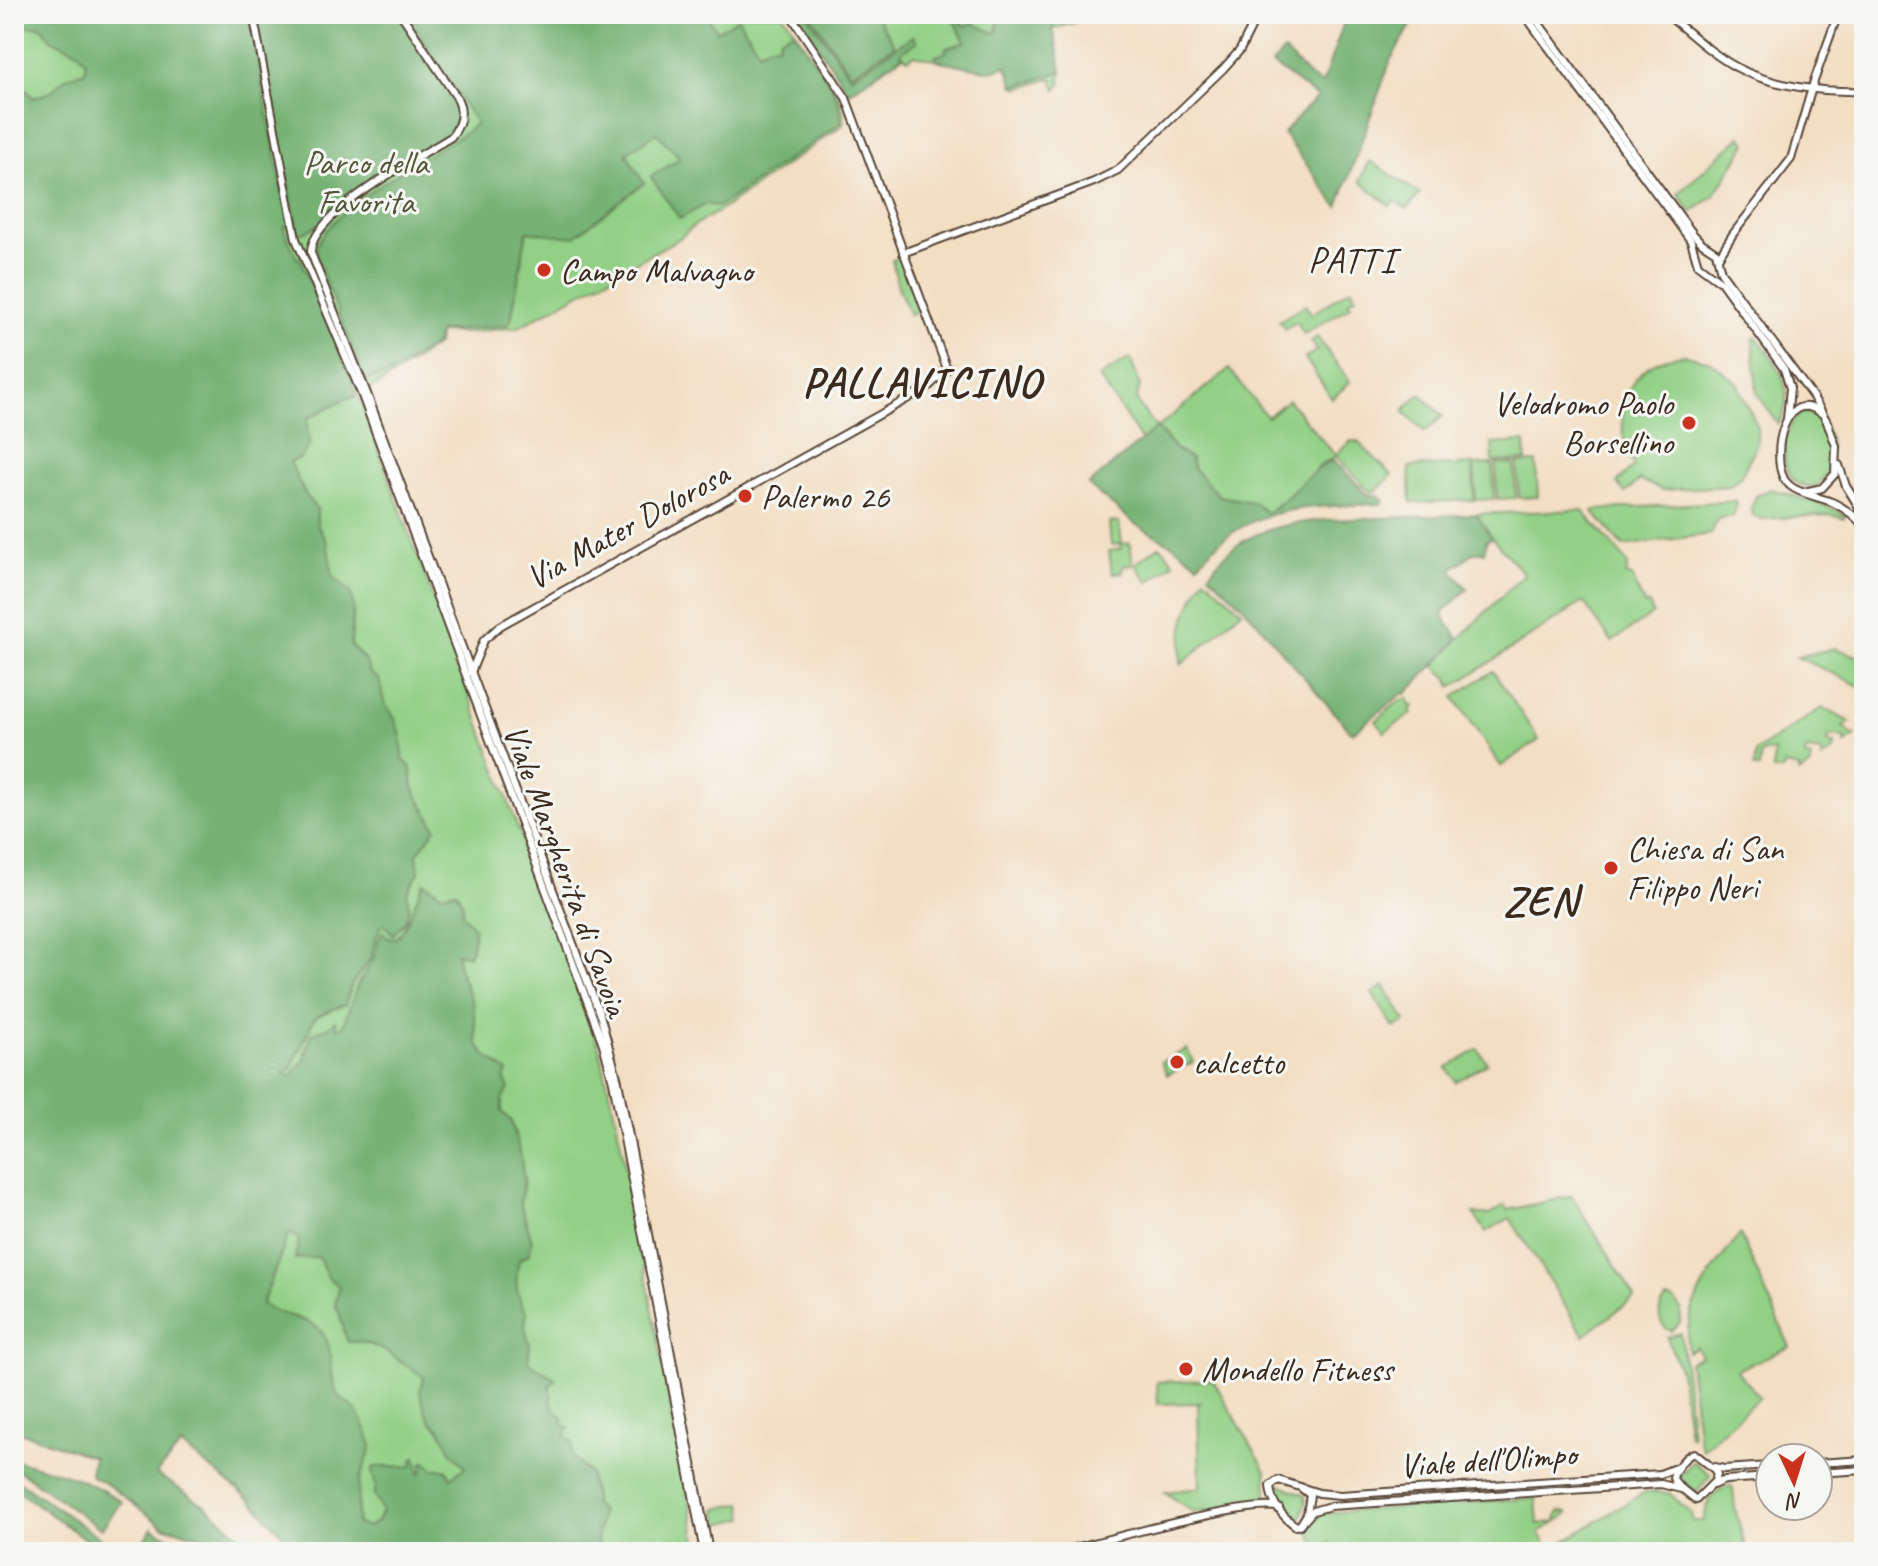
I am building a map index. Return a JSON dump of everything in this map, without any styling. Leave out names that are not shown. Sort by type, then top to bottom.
[{"type":"street","name":"Viale Margherita di Savoia","points":[[253,14],[294,232],[361,393],[608,1042],[629,1134],[706,1552]]},
{"type":"street","points":[[294,232],[305,240],[317,233],[347,202],[451,137],[458,128],[461,110],[457,98],[401,14]]},
{"type":"street","points":[[790,14],[846,98],[903,253],[1094,182],[1118,170],[1231,59],[1251,28],[1255,14]]},
{"type":"street","points":[[1524,14],[1690,239],[1696,262],[1721,282],[1784,369],[1790,388],[1787,419],[1780,442],[1781,471],[1790,485],[1838,505],[1864,526]]},
{"type":"street","points":[[1532,14],[1695,237],[1716,252],[1722,274],[1813,397],[1829,425],[1846,486],[1864,515]]},
{"type":"street","points":[[1666,14],[1737,68],[1760,77],[1812,87],[1864,91]]},
{"type":"street","points":[[1704,269],[1711,268],[1718,260],[1733,234],[1790,161],[1838,14]]},
{"type":"street","name":"Viale Margherita di Savoia","points":[[317,233],[310,247],[314,265],[366,391],[468,674]]},
{"type":"street","points":[[1695,255],[1701,248],[1718,247],[1733,234]]},
{"type":"street","name":"Via Mater Dolorosa","points":[[468,674],[484,640],[495,629],[876,417],[937,379],[947,369],[903,253]]},
{"type":"street","points":[[1787,419],[1797,410],[1811,408],[1820,412],[1829,425]]},
{"type":"street","points":[[1804,492],[1818,490],[1832,480],[1837,451]]},
{"type":"street","points":[[1710,1487],[1717,1474],[1694,1453],[1689,1455],[1673,1478],[1681,1489],[1696,1500],[1710,1487],[1725,1480],[1754,1478]]},
{"type":"street","points":[[1834,1462],[1864,1460]]},
{"type":"street","points":[[1709,1465],[1724,1469],[1754,1467]]},
{"type":"street","name":"Viale dell'Olimpo","points":[[1300,1487],[1340,1495],[1660,1474],[1678,1467]]},
{"type":"street","points":[[1834,1472],[1864,1470]]},
{"type":"street","points":[[1253,1508],[1267,1502],[1271,1485],[1278,1480],[1307,1492],[1310,1499],[1306,1519],[1295,1525],[1270,1493]]},
{"type":"street","name":"Viale dell'Olimpo","points":[[1306,1519],[1313,1511],[1330,1506],[1661,1484],[1681,1489]]},
{"type":"street","points":[[1060,1552],[1192,1519],[1253,1508],[1279,1508]]},
{"type":"green space","name":"Parco della Favorita","points":[[14,14],[783,14],[838,94],[844,113],[843,125],[680,238],[519,327],[466,333],[440,332],[437,345],[380,384],[349,398],[359,397],[599,1047],[617,1124],[699,1552],[299,1552],[252,1501],[181,1445],[156,1474],[206,1506],[257,1551],[163,1526],[90,1475],[93,1457],[14,1430]]},
{"type":"green space","points":[[14,14],[249,14],[289,225],[283,227],[297,259],[300,258],[357,393],[308,418],[310,443],[301,458],[290,462],[305,493],[317,509],[317,525],[327,542],[333,577],[351,596],[351,645],[366,662],[370,673],[379,679],[384,702],[401,735],[403,759],[411,768],[413,788],[436,828],[417,854],[419,872],[407,893],[409,908],[406,920],[393,935],[382,925],[372,956],[352,984],[345,1005],[314,1019],[291,1068],[283,1075],[291,1075],[304,1061],[311,1034],[336,1021],[337,1028],[342,1028],[358,984],[375,956],[383,932],[388,938],[397,938],[406,925],[424,882],[442,894],[456,891],[463,904],[463,915],[474,928],[469,956],[456,953],[473,1004],[477,1043],[486,1056],[508,1072],[504,1078],[509,1089],[502,1099],[502,1112],[511,1120],[520,1152],[524,1180],[520,1202],[532,1241],[529,1254],[519,1260],[517,1280],[520,1300],[527,1312],[528,1362],[556,1379],[550,1386],[553,1408],[563,1418],[563,1425],[569,1428],[565,1436],[573,1443],[572,1456],[590,1474],[594,1504],[601,1511],[597,1542],[604,1552],[299,1552],[252,1501],[181,1445],[156,1474],[206,1506],[257,1551],[163,1526],[90,1475],[93,1457],[14,1430],[14,74],[33,98],[50,92],[67,77],[85,71],[86,62],[79,52],[52,40],[41,26],[15,27],[17,48],[21,54],[14,58]],"holes":[[[289,1233],[299,1239],[295,1259],[318,1257],[328,1278],[339,1286],[335,1305],[348,1342],[379,1348],[424,1377],[420,1391],[425,1410],[465,1467],[451,1478],[446,1469],[433,1469],[426,1462],[422,1463],[422,1472],[419,1473],[416,1457],[412,1466],[374,1467],[374,1495],[382,1511],[377,1522],[367,1527],[357,1524],[359,1482],[372,1446],[359,1415],[335,1389],[324,1334],[313,1324],[262,1304]]]},
{"type":"green space","name":"Parco della Favorita","points":[[255,14],[398,14],[454,98],[457,113],[454,127],[448,136],[357,191],[317,226],[303,233],[297,231]]},
{"type":"green space","points":[[405,14],[706,14],[717,31],[738,18],[759,51],[770,45],[778,45],[780,38],[793,31],[817,63],[837,98],[841,123],[718,207],[706,204],[680,219],[651,177],[680,158],[657,133],[626,153],[644,183],[574,237],[527,231],[511,320],[507,325],[439,332],[435,344],[390,374],[365,380],[319,264],[317,246],[326,231],[361,198],[476,123]]},
{"type":"green space","points":[[796,14],[1104,14],[1052,29],[1062,73],[1059,79],[1062,83],[1056,90],[1052,78],[1021,88],[1014,86],[1007,66],[990,71],[914,55],[908,59],[903,56],[849,92]]},
{"type":"green space","points":[[796,14],[807,14],[851,77],[913,36],[917,42],[849,92]]},
{"type":"green space","points":[[810,14],[875,14],[895,45],[851,74]]},
{"type":"green space","points":[[1014,14],[1066,14],[1052,24],[1062,71],[1014,86],[1007,66],[990,71],[935,60],[936,56],[945,53],[946,48],[965,42],[954,21],[958,20],[965,26],[973,23],[994,33],[998,20]]},
{"type":"green space","points":[[1347,14],[1418,14],[1391,59],[1338,207],[1283,133],[1317,97],[1272,64],[1284,51],[1310,77],[1322,84]]},
{"type":"green space","points":[[1741,136],[1747,143],[1714,196],[1691,212],[1678,194]]},
{"type":"green space","points":[[1370,161],[1420,194],[1407,209],[1395,201],[1390,206],[1360,181]]},
{"type":"green space","points":[[899,257],[920,311],[910,315],[898,287],[892,260]]},
{"type":"green space","points":[[1351,288],[1356,297],[1348,302],[1351,306],[1304,334],[1296,322],[1285,329],[1279,321],[1305,305],[1312,314]]},
{"type":"green space","points":[[1317,337],[1350,382],[1332,399],[1305,358],[1317,350],[1311,341]]},
{"type":"green space","points":[[1757,337],[1772,357],[1786,389],[1784,412],[1778,424],[1757,393],[1753,339]]},
{"type":"green space","name":"Velodromo Paolo Borsellino","points":[[1686,355],[1710,361],[1737,383],[1757,426],[1757,444],[1741,476],[1730,486],[1662,490],[1640,480],[1625,493],[1617,483],[1634,466],[1623,429],[1627,394],[1648,367],[1665,359]]},
{"type":"green space","points":[[1130,358],[1140,385],[1137,399],[1140,407],[1157,428],[1142,441],[1099,377]]},
{"type":"green space","points":[[1229,369],[1267,417],[1288,400],[1335,455],[1351,441],[1358,442],[1392,475],[1377,490],[1370,492],[1336,456],[1321,465],[1267,513],[1219,496],[1193,468],[1191,459],[1176,450],[1157,428]]},
{"type":"green space","points":[[1420,394],[1443,416],[1425,432],[1403,411]]},
{"type":"green space","points":[[1801,413],[1815,416],[1825,427],[1829,441],[1827,472],[1820,483],[1809,487],[1790,476],[1784,457],[1786,436]]},
{"type":"green space","points":[[1157,428],[1176,450],[1191,459],[1193,468],[1219,496],[1253,502],[1267,513],[1333,460],[1368,495],[1378,495],[1384,501],[1380,504],[1304,508],[1259,519],[1237,529],[1198,564],[1176,547],[1135,524],[1088,485]]},
{"type":"green space","points":[[1525,442],[1526,460],[1493,462],[1492,444]]},
{"type":"green space","points":[[1536,462],[1538,497],[1519,498],[1517,463]]},
{"type":"green space","points":[[1514,463],[1516,498],[1497,499],[1496,464]]},
{"type":"green space","points":[[1473,464],[1474,500],[1411,503],[1409,467]]},
{"type":"green space","points":[[1493,464],[1494,499],[1476,500],[1474,465]]},
{"type":"green space","points":[[1771,489],[1827,506],[1845,515],[1844,518],[1829,515],[1762,519],[1753,516],[1751,508],[1756,496]]},
{"type":"green space","points":[[1735,501],[1733,516],[1718,519],[1711,534],[1623,546],[1593,512],[1594,510]]},
{"type":"green space","points":[[1582,510],[1628,565],[1626,575],[1632,577],[1644,605],[1649,604],[1653,614],[1612,642],[1583,602],[1452,687],[1447,677],[1434,666],[1457,637],[1460,638],[1524,574],[1492,538],[1476,514]]},
{"type":"green space","points":[[1476,514],[1492,538],[1487,540],[1484,552],[1474,552],[1453,568],[1453,573],[1468,589],[1444,611],[1456,642],[1406,694],[1403,693],[1352,733],[1244,607],[1209,574],[1224,556],[1242,542],[1284,526],[1330,520]]},
{"type":"green space","points":[[1119,522],[1122,544],[1130,543],[1133,564],[1123,565],[1123,572],[1112,573],[1109,551],[1121,549],[1120,544],[1111,545],[1109,523]]},
{"type":"green space","points":[[1159,546],[1174,563],[1148,582],[1135,564]]},
{"type":"green space","points":[[1205,577],[1242,611],[1181,665],[1186,619]]},
{"type":"green space","points":[[1835,648],[1864,659],[1864,688],[1797,657]]},
{"type":"green space","points":[[1493,671],[1539,740],[1501,766],[1454,697]]},
{"type":"green space","points":[[1409,698],[1409,705],[1414,706],[1410,710],[1412,714],[1384,732],[1376,721],[1399,701]]},
{"type":"green space","points":[[1822,708],[1850,722],[1843,727],[1857,735],[1844,744],[1845,738],[1829,736],[1828,743],[1834,744],[1833,751],[1821,759],[1822,752],[1806,750],[1805,757],[1811,758],[1811,766],[1799,773],[1799,768],[1784,765],[1783,771],[1773,770],[1774,751],[1761,753],[1759,768],[1754,768],[1756,751]]},
{"type":"green space","points":[[1384,986],[1406,1021],[1394,1028],[1372,993]]},
{"type":"green space","name":"calcetto","points":[[1187,1049],[1193,1062],[1167,1075],[1161,1062]]},
{"type":"green space","points":[[1478,1049],[1487,1063],[1456,1082],[1447,1068]]},
{"type":"green space","points":[[1572,1196],[1635,1297],[1584,1336],[1510,1218],[1486,1232],[1473,1213],[1489,1215],[1505,1205],[1508,1210]]},
{"type":"green space","points":[[1740,1234],[1790,1347],[1736,1370],[1760,1397],[1703,1449],[1699,1441],[1689,1362],[1701,1356],[1696,1347],[1688,1352],[1690,1318],[1702,1288]]},
{"type":"green space","points":[[1667,1299],[1674,1300],[1681,1310],[1680,1323],[1671,1331],[1663,1325],[1660,1316],[1661,1307]]},
{"type":"green space","points":[[1681,1333],[1692,1436],[1689,1436],[1680,1371],[1667,1337]]},
{"type":"green space","points":[[1213,1380],[1266,1471],[1267,1496],[1261,1503],[1193,1512],[1165,1492],[1200,1488],[1200,1403],[1158,1404],[1157,1382]]},
{"type":"green space","points":[[14,1460],[83,1481],[122,1502],[101,1529],[14,1467]]},
{"type":"green space","points":[[1693,1461],[1711,1475],[1696,1493],[1679,1478]]},
{"type":"green space","points":[[14,1478],[120,1552],[103,1552],[14,1488]]},
{"type":"green space","points":[[1279,1484],[1305,1495],[1306,1502],[1299,1523],[1283,1506],[1274,1486]]},
{"type":"green space","points":[[1730,1485],[1747,1552],[1556,1552],[1553,1548],[1645,1492],[1669,1493],[1690,1512],[1693,1521],[1704,1521],[1711,1498]]},
{"type":"green space","points":[[1536,1498],[1538,1524],[1555,1522],[1559,1512],[1568,1514],[1539,1533],[1552,1552],[1334,1552],[1330,1543],[1319,1548],[1309,1532],[1313,1519],[1324,1513]]},
{"type":"green space","points":[[742,1503],[745,1518],[719,1524],[716,1509]]},
{"type":"green space","points":[[152,1528],[171,1538],[225,1551],[136,1552]]},
{"type":"place","name":"Campo Malvagno","points":[[544,270]]},
{"type":"place","name":"Velodromo Paolo Borsellino","points":[[1689,423]]},
{"type":"place","name":"Palermo 26","points":[[745,496]]},
{"type":"place","name":"Chiesa di San Filippo Neri","points":[[1611,868]]},
{"type":"place","name":"calcetto","points":[[1177,1062]]},
{"type":"place","name":"Mondello Fitness","points":[[1186,1369]]},
{"type":"district","name":"PATTI","points":[[1352,259]]},
{"type":"district","name":"PALLAVICINO","points":[[922,381]]},
{"type":"district","name":"ZEN","points":[[1541,900]]}]
